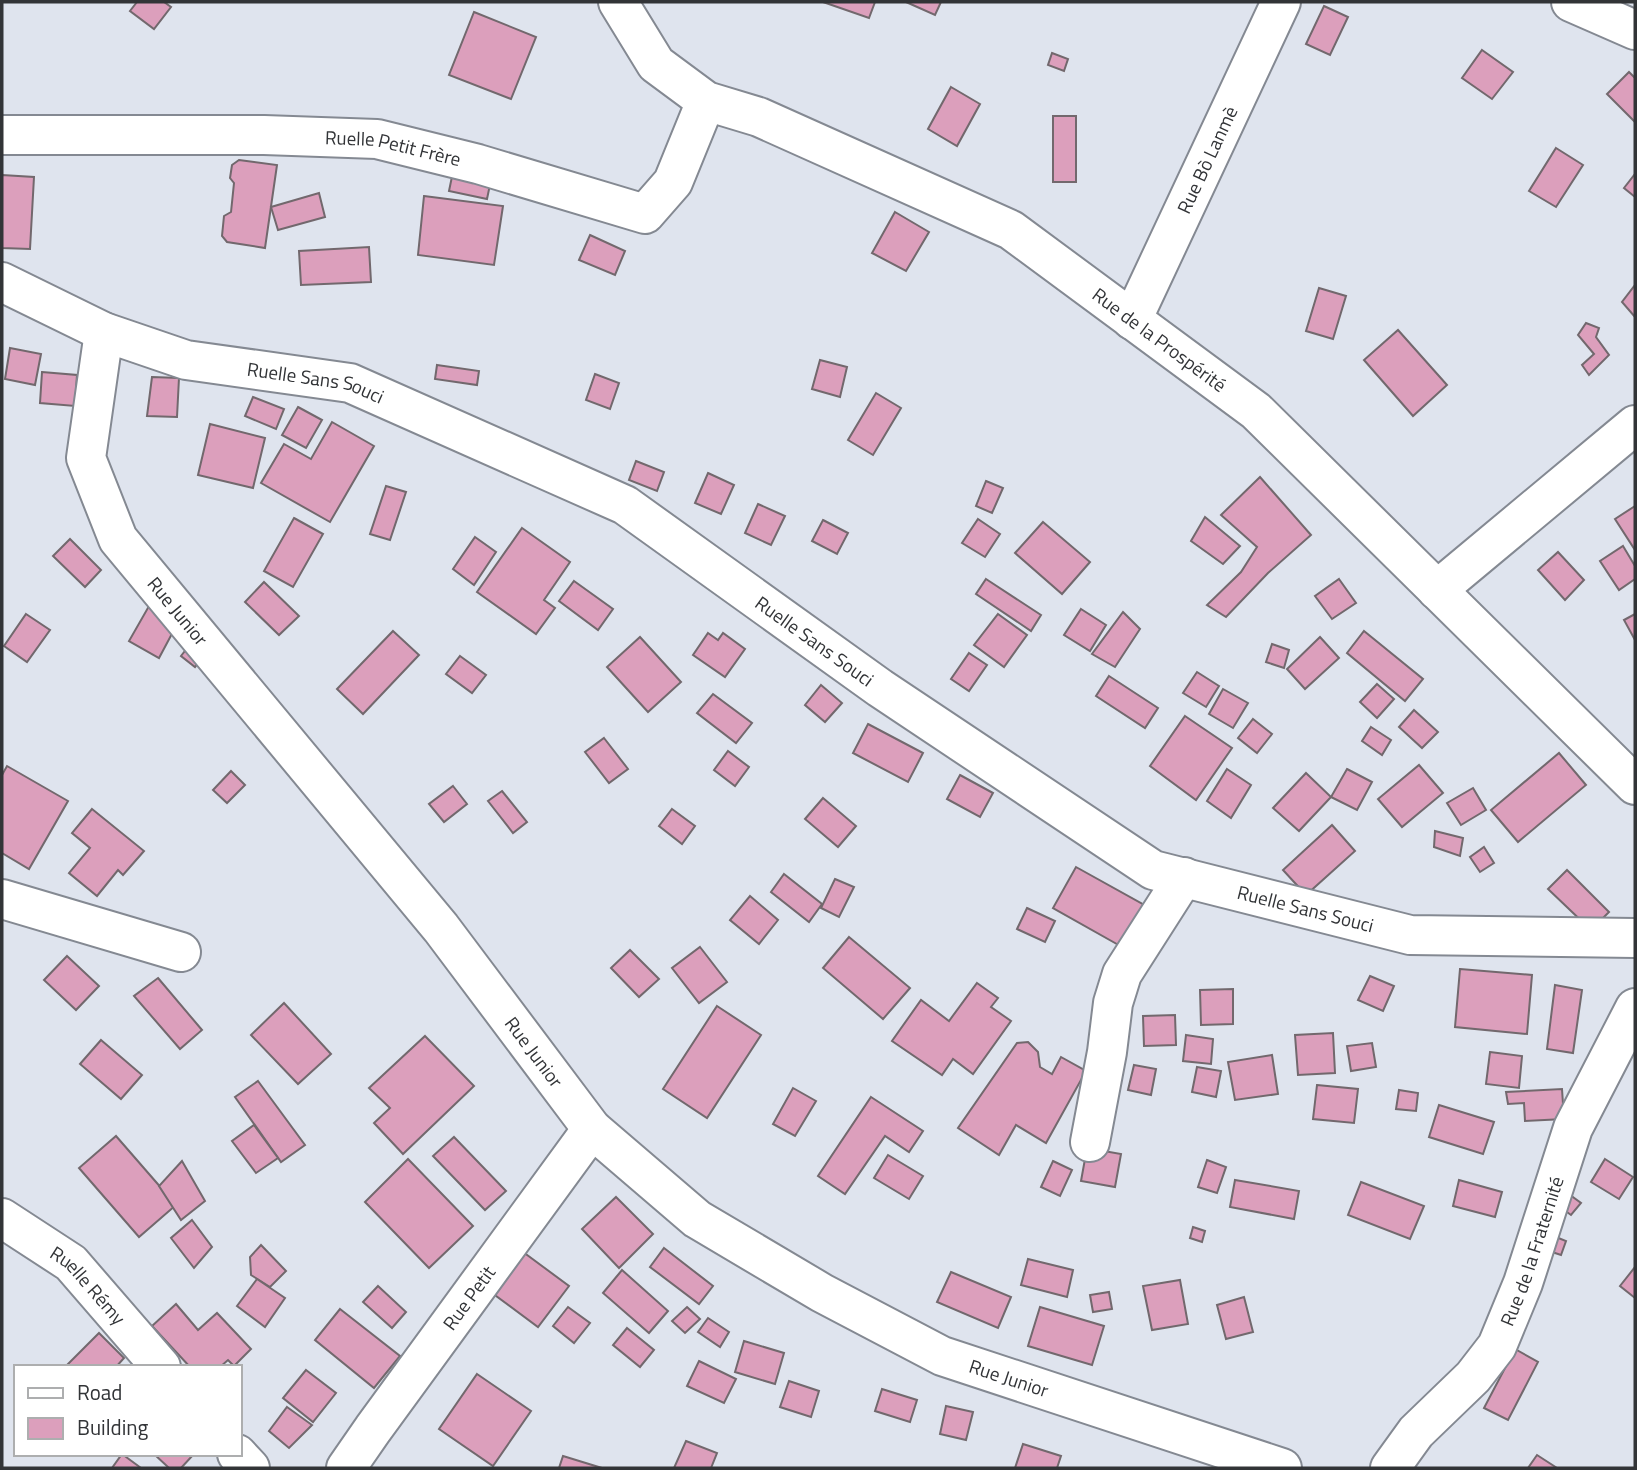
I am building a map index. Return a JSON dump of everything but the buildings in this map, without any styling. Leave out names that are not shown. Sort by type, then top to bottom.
[{"type":"street","name":"Rue de la Prospérité","points":[[618,2],[656,64],[706,101],[759,117],[1011,230],[1256,411],[1635,785]]},
{"type":"street","name":"Rue Bò Lanmè","points":[[1132,320],[1281,2]]},
{"type":"street","points":[[1571,2],[1635,30]]},
{"type":"street","name":"Ruelle Petit Frère","points":[[2,135],[264,135],[377,139],[478,164],[645,214],[673,182],[706,101]]},
{"type":"street","name":"Ruelle Sans Souci","points":[[2,282],[104,332],[186,360],[350,383],[625,505],[902,703],[1153,870],[1410,935],[1635,938]]},
{"type":"street","name":"Rue Junior","points":[[104,332],[86,458],[118,539],[442,928],[592,1129],[697,1219],[821,1293],[942,1356],[1282,1468]]},
{"type":"street","points":[[1437,590],[1635,425]]},
{"type":"street","points":[[1090,1142],[1113,1003],[1122,974],[1184,877]]},
{"type":"street","points":[[2,899],[181,952]]},
{"type":"street","name":"Rue de la Fraternité","points":[[1390,1468],[1416,1432],[1473,1377],[1497,1346],[1523,1283],[1573,1128],[1635,1008]]},
{"type":"street","name":"Rue Petit","points":[[346,1468],[592,1129]]},
{"type":"street","name":"Ruelle Rémy","points":[[2,1219],[71,1263],[160,1365]]}]
